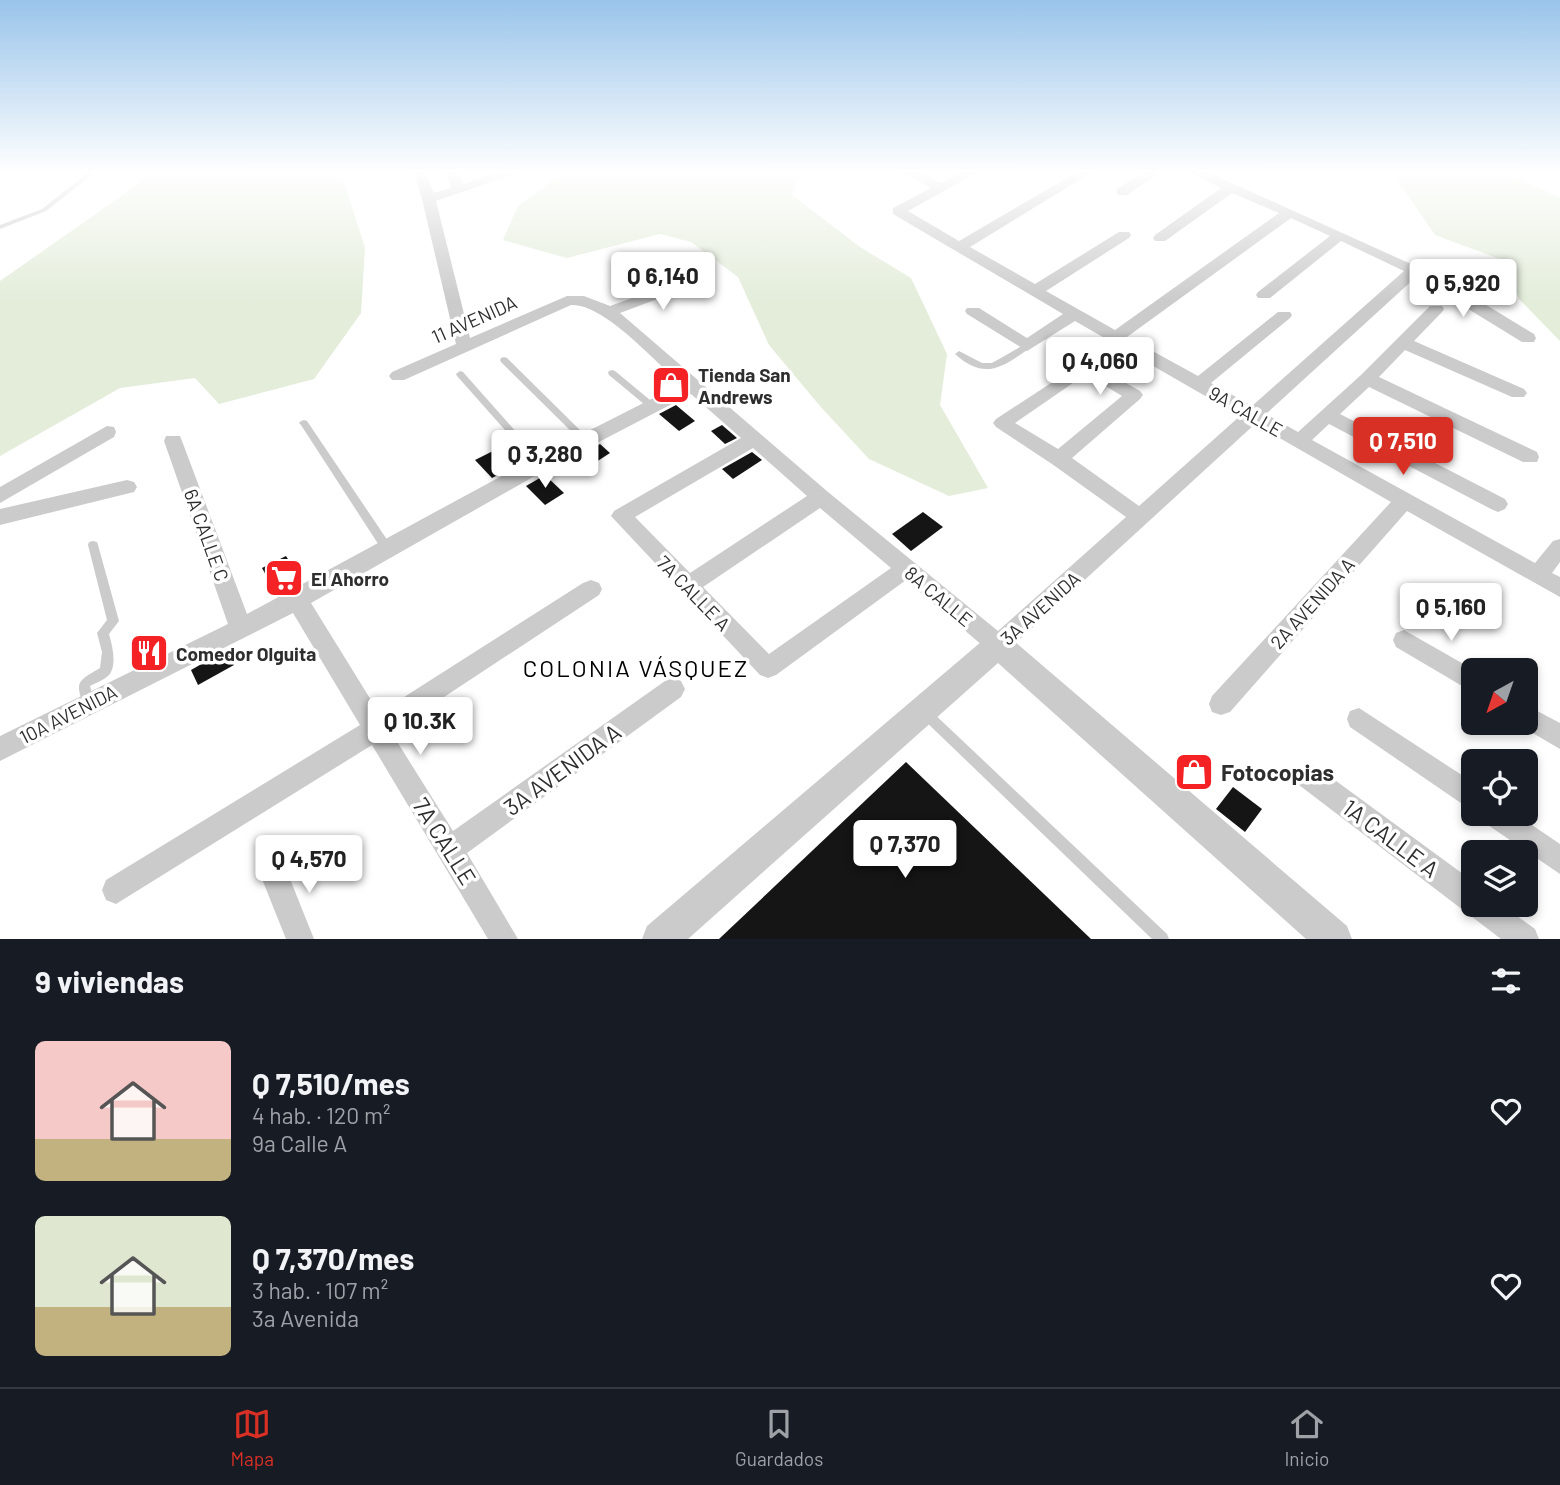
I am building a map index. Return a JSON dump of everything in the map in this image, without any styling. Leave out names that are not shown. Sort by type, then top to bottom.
[{"type":"street","points":[[433,215],[461,336],[466,346]]},
{"type":"street","name":"9A CALLE","points":[[904,215],[1074,314],[1560,588]]},
{"type":"street","points":[[959,247],[1014,215]]},
{"type":"street","points":[[1160,238],[1192,215]]},
{"type":"street","points":[[1116,337],[1286,215]]},
{"type":"street","points":[[1293,215],[1414,270],[1528,338]]},
{"type":"street","points":[[1035,291],[1124,235]]},
{"type":"street","points":[[1264,295],[1340,235]]},
{"type":"street","name":"3A AVENIDA","points":[[660,939],[998,645],[1414,270]]},
{"type":"street","points":[[609,312],[703,277]]},
{"type":"street","name":"8A CALLE","points":[[567,301],[578,299],[591,302],[609,312],[821,498],[998,645],[1334,939]]},
{"type":"street","name":"11 AVENIDA","points":[[398,376],[567,301]]},
{"type":"street","points":[[1298,441],[1367,379],[1436,309]]},
{"type":"street","points":[[973,311],[1027,346],[1074,314]]},
{"type":"street","points":[[1199,384],[1284,315]]},
{"type":"street","points":[[1401,342],[1518,393]]},
{"type":"street","points":[[1059,459],[1134,395],[1086,366],[1002,423],[1059,459],[1140,517]]},
{"type":"street","points":[[1367,379],[1530,457]]},
{"type":"street","name":"10A AVENIDA","points":[[0,749],[88,702],[297,600],[540,464],[692,386]]},
{"type":"street","points":[[1326,415],[1498,504]]},
{"type":"street","points":[[0,496],[107,432]]},
{"type":"street","name":"7A CALLE A","points":[[755,439],[621,516],[768,668],[905,569]]},
{"type":"street","name":"6A CALLE C","points":[[173,441],[241,628]]},
{"type":"street","points":[[0,517],[127,486]]},
{"type":"street","points":[[687,586],[821,498]]},
{"type":"street","name":"2A AVENIDA A","points":[[1221,705],[1404,500]]},
{"type":"street","points":[[1538,575],[1560,547]]},
{"type":"street","points":[[116,890],[375,729],[591,589]]},
{"type":"street","name":"7A CALLE","points":[[297,600],[504,939]]},
{"type":"street","points":[[1404,640],[1461,675]]},
{"type":"street","name":"3A AVENIDA A","points":[[450,849],[673,689]]},
{"type":"street","points":[[1359,719],[1461,790]]},
{"type":"street","points":[[1538,723],[1560,737]]},
{"type":"street","name":"1A CALLE A","points":[[1308,776],[1461,890]]},
{"type":"street","points":[[1511,826],[1560,860]]},
{"type":"street","points":[[272,869],[300,939]]},
{"type":"street","points":[[1495,917],[1525,939]]},
{"type":"lane","points":[[0,227],[32,215]]},
{"type":"lane","points":[[959,354],[981,368],[992,368],[1027,346]]},
{"type":"lane","points":[[504,360],[586,441]]},
{"type":"lane","points":[[612,373],[653,407]]},
{"type":"lane","points":[[460,374],[540,464]]},
{"type":"lane","points":[[304,423],[388,550]]},
{"type":"lane","points":[[88,702],[84,684],[105,671],[108,652],[103,633],[113,621],[93,545]]},
{"type":"lane","points":[[922,710],[1162,939]]},
{"type":"green space","points":[[95,215],[354,215],[365,248],[361,313],[314,379],[219,404],[195,378],[120,388],[0,456],[0,281]]},
{"type":"green space","points":[[514,215],[818,215],[860,247],[911,278],[947,354],[940,405],[988,488],[949,496],[869,459],[769,345],[738,277],[691,242],[660,234],[567,258],[503,240]]},
{"type":"green space","points":[[1421,215],[1560,215],[1560,341],[1519,299],[1505,261],[1435,235]]},
{"type":"building","points":[[676,405],[695,421],[679,431],[659,414]]},
{"type":"building","points":[[722,425],[737,438],[725,444],[711,431]]},
{"type":"building","points":[[600,444],[610,453],[593,464],[582,454]]},
{"type":"building","points":[[493,451],[509,469],[492,478],[475,460]]},
{"type":"building","points":[[752,452],[762,460],[733,479],[722,469]]},
{"type":"building","points":[[545,475],[564,493],[545,505],[526,486]]},
{"type":"building","points":[[923,512],[943,527],[911,551],[892,534]]},
{"type":"building","name":"El Ahorro","points":[[286,556],[302,581],[277,595],[262,568]]},
{"type":"building","name":"Comedor Olguita","points":[[151,637],[158,655],[143,663],[137,644]]},
{"type":"building","points":[[226,650],[234,665],[198,685],[191,670]]},
{"type":"building","name":"Fotocopias","points":[[1194,753],[1213,768],[1195,790],[1175,775]]},
{"type":"building","points":[[906,762],[1091,939],[719,939]]},
{"type":"building","points":[[1233,787],[1262,809],[1245,832],[1216,809]]},
{"type":"place","name":"Tienda San Andrews","points":[[671,385]]},
{"type":"place","name":"El Ahorro","points":[[284,578]]},
{"type":"place","name":"Comedor Olguita","points":[[149,653]]},
{"type":"place","name":"Fotocopias","points":[[1194,772]]},
{"type":"district","name":"COLONIA VÁSQUEZ","points":[[636,667]]}]
